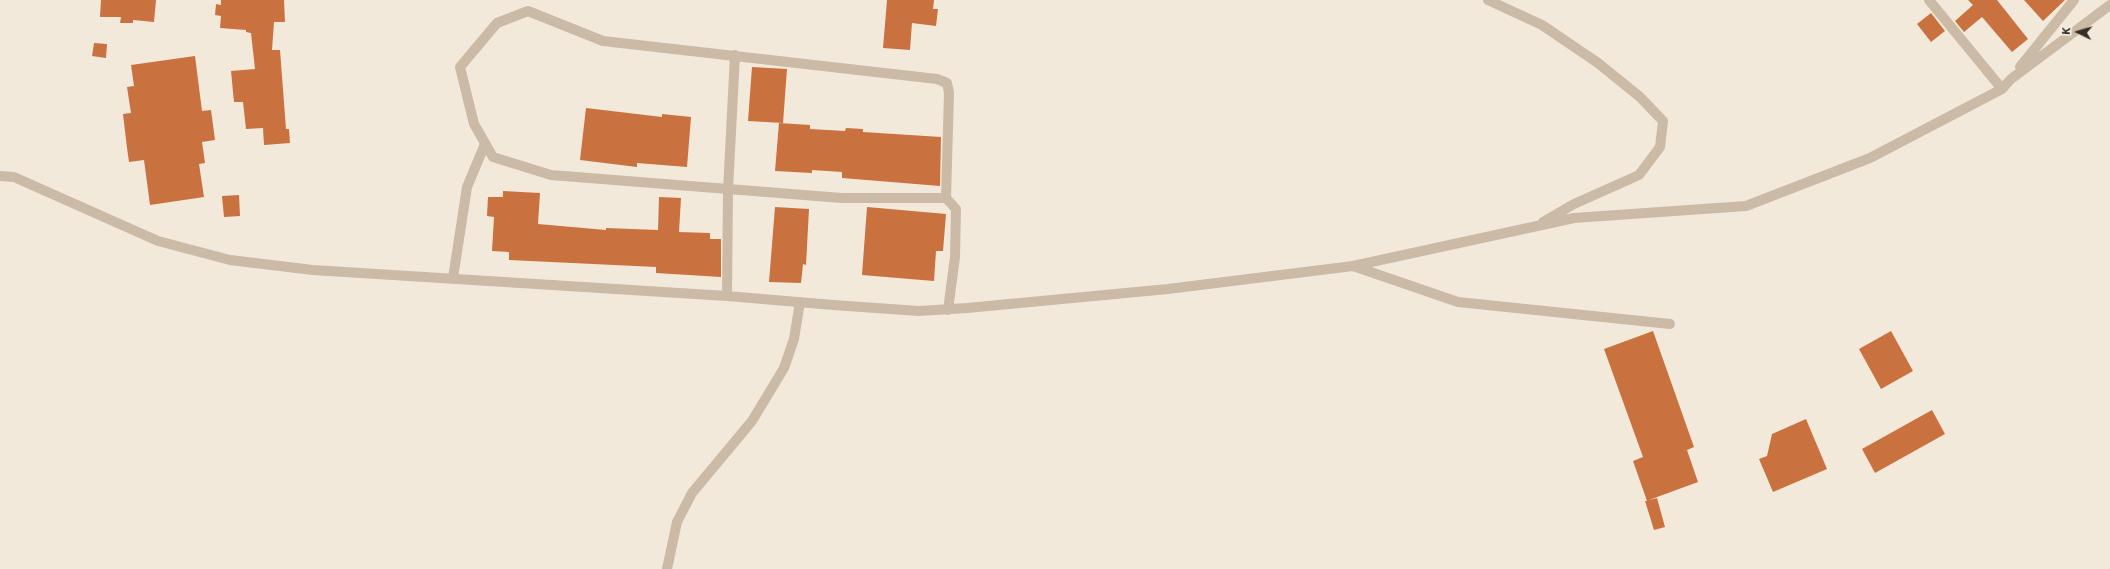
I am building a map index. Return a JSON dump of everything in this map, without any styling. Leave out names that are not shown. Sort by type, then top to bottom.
[{"type":"street","points":[[1488,0],[1542,25],[1598,64],[1640,97],[1663,121],[1660,147],[1639,175],[1574,204],[1536,227]]},
{"type":"street","points":[[1930,0],[2002,90]]},
{"type":"street","points":[[0,176],[14,177],[158,241],[230,260],[313,270],[727,296],[911,310],[948,310],[1168,289],[1353,266],[1574,218],[1746,206],[1870,158],[2002,90],[2074,0]]},
{"type":"street","points":[[2011,79],[2110,5]]},
{"type":"street","points":[[946,198],[842,198],[551,175],[493,157],[474,124],[460,67],[497,23],[528,11],[603,41],[937,79],[947,83],[949,93],[946,198],[956,209],[955,257],[948,310]]},
{"type":"street","points":[[727,296],[728,190],[735,55]]},
{"type":"street","points":[[453,278],[467,187],[485,144]]},
{"type":"street","points":[[1353,266],[1458,302],[1670,324]]},
{"type":"street","points":[[667,569],[677,522],[692,493],[752,421],[784,368],[794,339],[800,302]]},
{"type":"building","points":[[101,0],[156,0],[154,22],[133,20],[133,23],[120,23],[121,17],[100,17]]},
{"type":"building","points":[[221,0],[284,0],[285,22],[274,22],[272,50],[280,50],[286,129],[289,129],[290,143],[264,145],[263,128],[246,129],[243,102],[234,102],[231,71],[255,69],[251,33],[246,32],[246,30],[220,28],[221,16],[215,15],[216,4],[221,5]]},
{"type":"building","points":[[887,0],[934,0],[933,9],[938,9],[936,26],[912,23],[910,50],[883,48]]},
{"type":"building","points":[[1968,0],[1997,0],[2028,39],[2012,52],[1982,17],[1964,32],[1955,21],[1973,5]]},
{"type":"building","points":[[2024,0],[2065,0],[2043,21]]},
{"type":"building","points":[[1931,13],[1945,31],[1931,42],[1917,24]]},
{"type":"building","points":[[94,43],[107,44],[106,58],[92,56]]},
{"type":"building","points":[[195,56],[202,111],[211,110],[215,140],[202,142],[205,163],[199,164],[204,197],[150,205],[144,160],[129,162],[127,148],[123,114],[131,113],[127,87],[134,86],[131,65]]},
{"type":"building","points":[[752,67],[787,69],[783,123],[748,121]]},
{"type":"building","points":[[586,108],[662,117],[662,114],[691,117],[687,167],[637,163],[637,167],[580,160]]},
{"type":"building","points":[[779,123],[810,125],[810,129],[845,131],[846,128],[863,129],[863,132],[941,137],[940,186],[842,178],[842,172],[812,170],[812,173],[775,171]]},
{"type":"building","points":[[503,191],[540,193],[538,224],[606,230],[606,228],[658,230],[659,197],[681,198],[679,232],[710,233],[710,239],[721,239],[721,277],[656,273],[656,267],[509,260],[509,252],[492,251],[494,217],[487,216],[488,197],[503,197]]},
{"type":"building","points":[[239,195],[240,216],[224,217],[222,196]]},
{"type":"building","points":[[775,207],[809,209],[806,265],[803,264],[801,283],[769,282]]},
{"type":"building","points":[[867,207],[946,214],[943,251],[936,251],[934,281],[862,275]]},
{"type":"building","points":[[1653,331],[1694,447],[1687,450],[1698,482],[1649,500],[1657,498],[1665,527],[1654,530],[1645,501],[1647,501],[1633,461],[1643,457],[1604,349]]},
{"type":"building","points":[[1891,331],[1913,371],[1881,389],[1859,349]]},
{"type":"building","points":[[1932,410],[1945,434],[1875,473],[1862,449]]},
{"type":"building","points":[[1806,419],[1827,469],[1773,492],[1759,459],[1767,456],[1772,434]]}]
